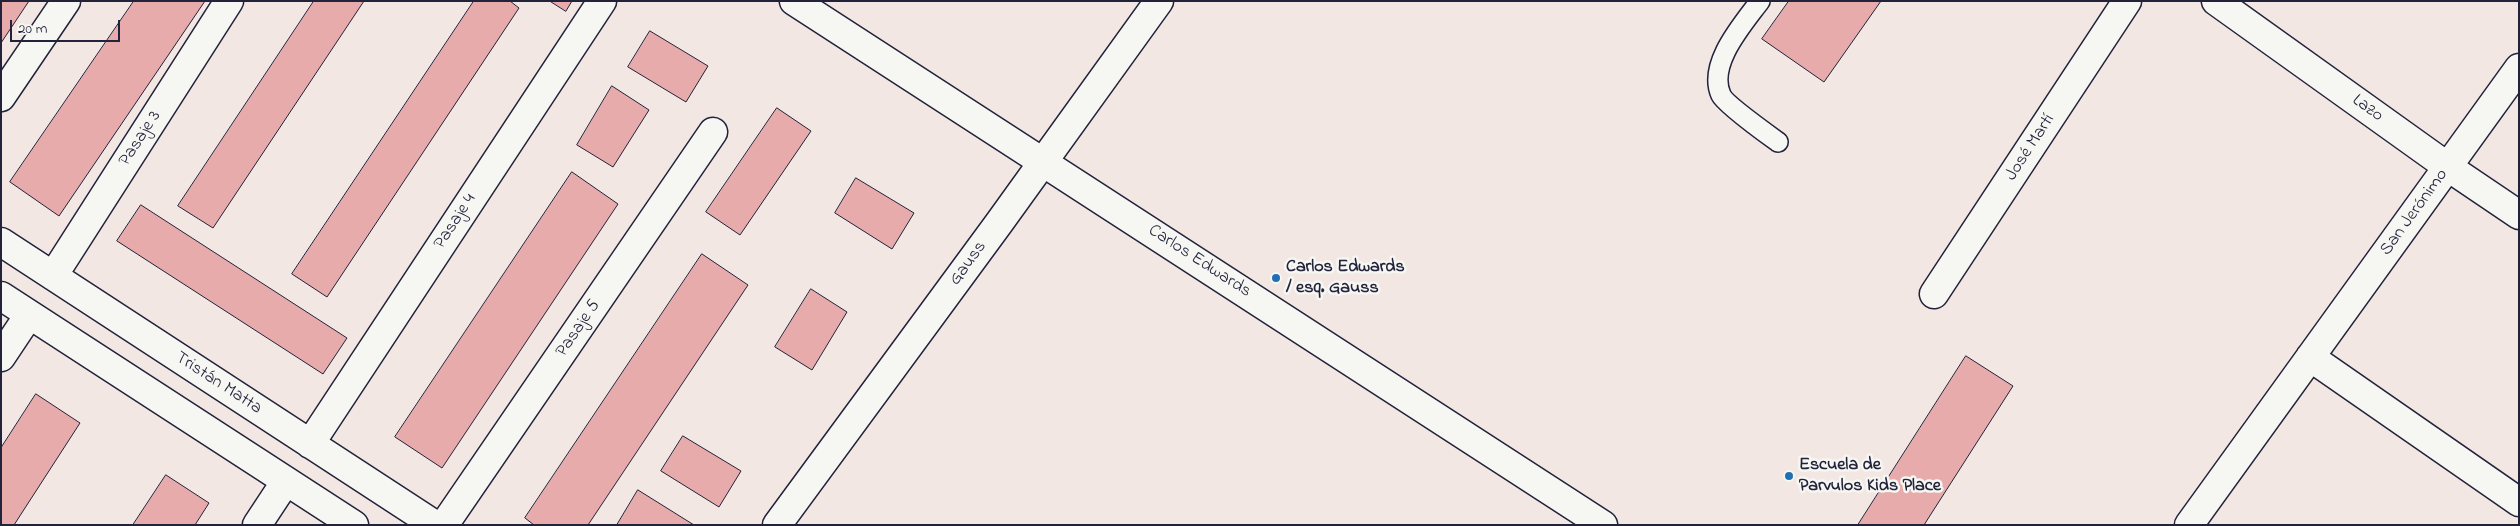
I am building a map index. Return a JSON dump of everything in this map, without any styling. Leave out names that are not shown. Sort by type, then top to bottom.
[{"type":"street","points":[[1,97],[66,1]]},
{"type":"street","name":"Pasaje 3","points":[[53,276],[229,1]]},
{"type":"street","name":"Pasaje 4","points":[[310,444],[602,1]]},
{"type":"street","name":"Carlos Edwards","points":[[794,1],[1603,525]]},
{"type":"street","name":"Gauss","points":[[777,525],[1044,162],[1159,1]]},
{"type":"street","name":"José Martí","points":[[1934,294],[2127,1]]},
{"type":"street","name":"Lazo","points":[[2216,1],[2448,167],[2519,215]]},
{"type":"street","name":"San Jerónimo","points":[[2189,525],[2519,68]]},
{"type":"street","name":"Pasaje 5","points":[[444,525],[713,132]]},
{"type":"street","name":"Tristán Matta","points":[[1,242],[435,525]]},
{"type":"street","points":[[1,296],[354,525]]},
{"type":"street","points":[[1,357],[29,314]]},
{"type":"street","points":[[2310,357],[2519,502]]},
{"type":"street","points":[[257,525],[286,481]]},
{"type":"lane","points":[[1760,1],[1728,46],[1718,80],[1722,96],[1778,142]]},
{"type":"building","points":[[1,1],[29,1],[1,43]]},
{"type":"building","points":[[134,1],[205,1],[59,216],[10,182]]},
{"type":"building","points":[[314,1],[364,1],[213,228],[178,206]]},
{"type":"building","points":[[474,1],[510,1],[519,8],[327,297],[292,274]]},
{"type":"building","points":[[550,1],[572,1],[566,11]]},
{"type":"building","points":[[1789,1],[1881,1],[1824,82],[1762,39]]},
{"type":"building","points":[[650,31],[708,66],[686,102],[628,67]]},
{"type":"building","points":[[612,86],[649,110],[613,167],[577,145]]},
{"type":"building","points":[[777,108],[811,131],[740,235],[706,212]]},
{"type":"building","points":[[572,172],[618,204],[442,468],[395,437]]},
{"type":"building","points":[[856,178],[914,213],[892,249],[835,213]]},
{"type":"building","points":[[141,205],[347,338],[323,374],[117,241]]},
{"type":"building","points":[[702,254],[748,285],[588,525],[534,525],[525,518]]},
{"type":"building","points":[[811,289],[847,312],[812,370],[775,347]]},
{"type":"building","points":[[1966,356],[2013,386],[1924,525],[1858,525]]},
{"type":"building","points":[[36,394],[80,423],[14,525],[1,525],[1,448]]},
{"type":"building","points":[[683,436],[741,471],[719,507],[661,471]]},
{"type":"building","points":[[166,475],[209,503],[195,525],[133,525]]},
{"type":"building","points":[[638,490],[694,525],[617,525]]},
{"type":"place","name":"Carlos Edwards / esq. Gauss","points":[[1276,278]]},
{"type":"place","name":"Escuela de Parvulos Kids Place","points":[[1789,476]]}]
